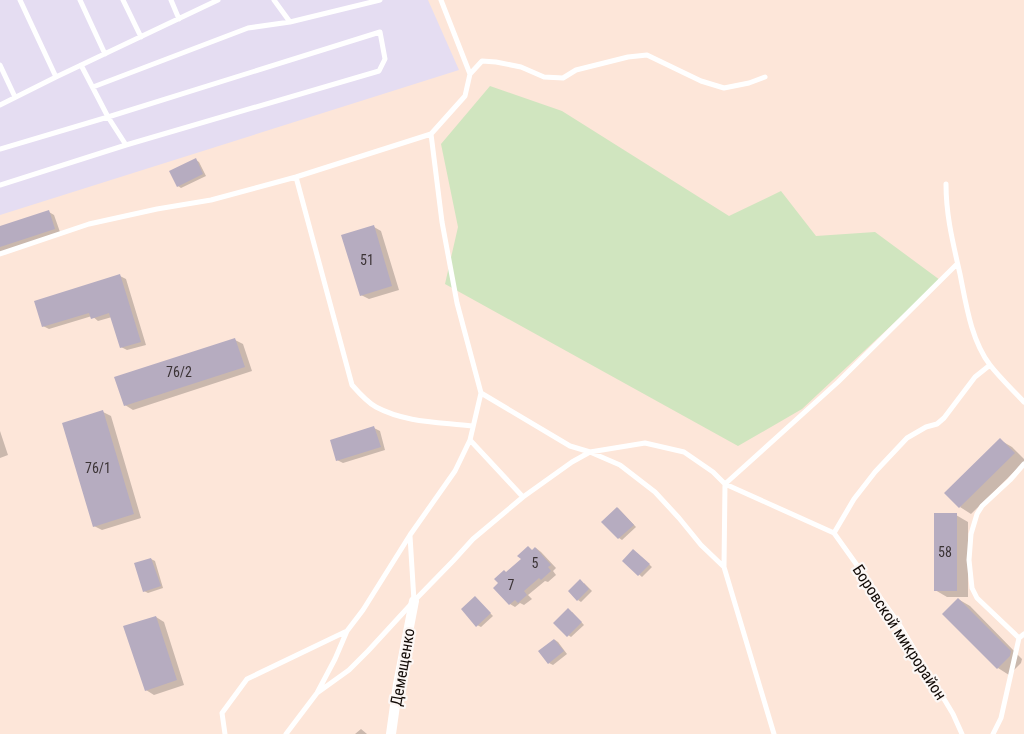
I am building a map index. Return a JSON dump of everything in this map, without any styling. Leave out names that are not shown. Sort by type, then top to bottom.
[{"type":"street","name":"Демещенко","points":[[391,734],[414,601]]},
{"type":"lane","points":[[21,0],[57,77]]},
{"type":"lane","points":[[80,0],[105,54]]},
{"type":"lane","points":[[123,0],[141,37]]},
{"type":"lane","points":[[171,0],[179,18]]},
{"type":"lane","points":[[274,0],[290,22]]},
{"type":"lane","points":[[93,87],[248,28],[290,22],[380,0]]},
{"type":"lane","points":[[441,0],[470,74]]},
{"type":"lane","points":[[0,105],[216,1]]},
{"type":"lane","points":[[0,149],[380,32],[385,59],[379,71],[126,145],[0,185]]},
{"type":"lane","points":[[0,254],[89,224],[211,200],[296,177],[431,134],[465,96],[470,74],[482,61],[521,67],[544,77],[563,78],[576,70],[628,57],[647,55],[700,81],[724,88],[765,77]]},
{"type":"lane","points":[[0,65],[15,97]]},
{"type":"lane","points":[[81,65],[108,117],[126,145]]},
{"type":"lane","points":[[286,734],[317,693],[347,631],[455,471],[470,440],[481,393],[457,303],[442,222],[431,134]]},
{"type":"lane","points":[[296,177],[352,385],[376,407],[410,420],[472,426]]},
{"type":"lane","points":[[946,184],[950,235],[969,316],[980,349],[990,365],[1024,402]]},
{"type":"lane","points":[[774,734],[724,567],[725,484],[838,382],[957,264]]},
{"type":"lane","points":[[317,693],[349,670],[473,539],[523,497],[590,452],[645,443],[684,453],[713,472],[725,484],[834,533],[854,499],[875,472],[907,438],[926,427],[937,424],[944,418],[975,376],[990,365]]},
{"type":"lane","points":[[481,393],[570,446],[620,465],[655,492],[701,545],[724,567]]},
{"type":"lane","points":[[470,440],[523,497]]},
{"type":"lane","points":[[993,734],[1001,718],[1022,636],[977,598],[972,588],[969,560],[971,534],[976,514],[982,506],[1024,464]]},
{"type":"lane","name":"Боровской микрорайон","points":[[834,533],[899,624],[953,714],[962,734]]},
{"type":"lane","points":[[410,535],[414,601]]},
{"type":"lane","points":[[225,734],[222,713],[247,680],[347,631]]},
{"type":"shaded area","points":[[0,0],[428,0],[459,70],[0,215]]},
{"type":"green space","points":[[490,86],[562,111],[729,216],[781,191],[816,236],[875,232],[940,280],[802,409],[738,446],[445,284],[458,227],[441,144]]},
{"type":"building","points":[[196,158],[203,174],[177,187],[169,171]]},
{"type":"building","points":[[49,210],[55,229],[0,247],[0,226]]},
{"type":"building","points":[[374,225],[392,286],[360,296],[341,235]]},
{"type":"building","points":[[120,274],[141,342],[120,348],[109,313],[91,319],[89,313],[42,327],[34,301]]},
{"type":"building","points":[[235,338],[245,367],[124,406],[114,377]]},
{"type":"building","points":[[103,410],[134,514],[93,527],[62,423]]},
{"type":"building","points":[[374,426],[381,447],[336,461],[330,440]]},
{"type":"building","points":[[1000,438],[1015,453],[959,508],[944,493]]},
{"type":"building","points":[[617,507],[634,525],[618,539],[601,522]]},
{"type":"building","points":[[934,513],[957,513],[957,591],[934,591]]},
{"type":"building","points":[[528,546],[532,550],[535,547],[551,565],[548,567],[551,571],[524,591],[527,595],[518,603],[515,600],[509,605],[493,588],[498,583],[494,579],[521,559],[517,556]]},
{"type":"building","points":[[633,549],[650,564],[638,576],[622,561]]},
{"type":"building","points":[[151,558],[161,586],[143,592],[134,563]]},
{"type":"building","points":[[580,579],[589,589],[577,601],[568,591]]},
{"type":"building","points":[[475,596],[491,613],[476,627],[461,609]]},
{"type":"building","points":[[958,598],[1011,651],[1010,656],[997,669],[942,614]]},
{"type":"building","points":[[568,608],[582,622],[567,637],[553,623]]},
{"type":"building","points":[[156,616],[177,680],[145,691],[123,626]]},
{"type":"building","points":[[554,639],[564,651],[548,664],[538,651]]}]
